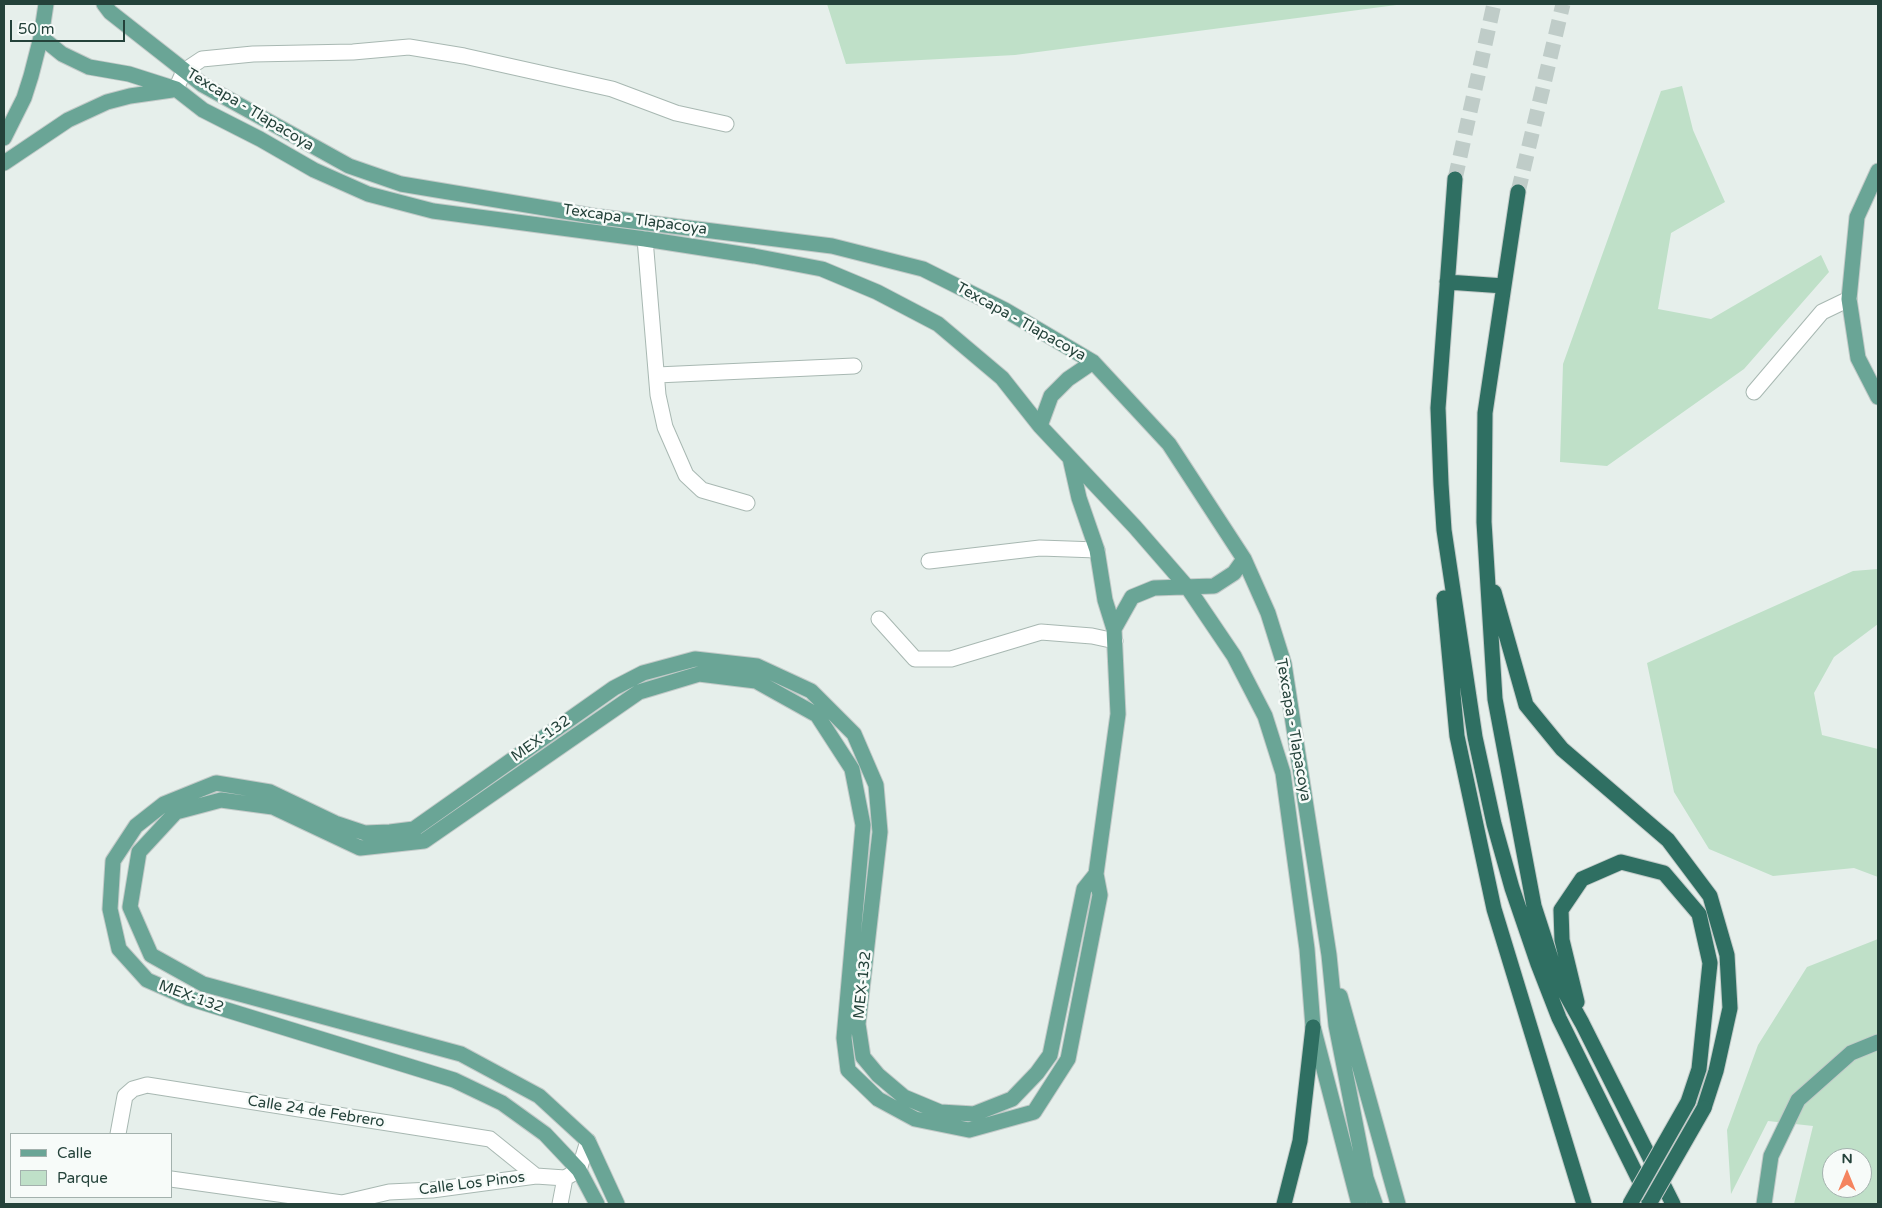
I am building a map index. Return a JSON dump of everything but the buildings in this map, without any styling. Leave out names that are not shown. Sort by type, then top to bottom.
[{"type":"highway","points":[[1455,179],[1438,408],[1444,530],[1463,667],[1475,737],[1494,824],[1512,888],[1538,964],[1559,1018],[1650,1204]]},
{"type":"highway","points":[[1518,192],[1485,413],[1484,522],[1495,698],[1534,906],[1558,980],[1582,1023],[1673,1204]]},
{"type":"highway","points":[[1447,282],[1504,286]]},
{"type":"highway","points":[[1444,530],[1441,568],[1457,736],[1494,909],[1584,1204]]},
{"type":"highway","points":[[1486,563],[1526,705],[1562,750],[1668,840],[1710,896],[1727,955],[1730,1008],[1716,1071],[1704,1108],[1650,1204]]},
{"type":"highway","points":[[1582,1023],[1562,940],[1560,910],[1582,880],[1621,862],[1664,873],[1699,914],[1710,963],[1699,1069],[1688,1102],[1630,1204]]},
{"type":"highway","points":[[1284,1204],[1300,1141],[1313,1028]]},
{"type":"main road","points":[[4,138],[24,98],[32,76],[46,4]]},
{"type":"main road","name":"Texcapa - Tlapacoya","points":[[104,4],[110,12],[184,72],[219,94],[348,166],[401,184],[593,216],[832,246],[923,269],[1005,310],[1094,362],[1169,444],[1244,559],[1268,613],[1284,664],[1329,955],[1336,1025],[1366,1178],[1375,1204]]},
{"type":"main road","name":"Texcapa - Tlapacoya","points":[[41,37],[62,54],[89,67],[129,74],[176,90],[203,110],[260,139],[314,170],[368,194],[432,211],[645,239],[822,269],[877,292],[938,324],[1002,378],[1040,426],[1135,527],[1188,588],[1234,656],[1265,716],[1283,773],[1307,949],[1313,1028],[1359,1204]]},
{"type":"main road","points":[[4,163],[68,120],[107,102],[130,96],[176,90]]},
{"type":"main road","points":[[1878,171],[1858,217],[1849,299],[1858,358],[1878,397]]},
{"type":"main road","points":[[1040,426],[1051,396],[1068,379],[1094,362]]},
{"type":"main road","name":"MEX-132","points":[[588,1140],[539,1096],[461,1054],[203,984],[151,955],[130,907],[139,852],[176,812],[220,800],[273,808],[360,848],[424,842],[639,692],[699,674],[756,681],[817,715],[852,769],[864,826],[844,1038],[848,1070],[878,1099],[915,1120],[969,1130],[1034,1112],[1068,1059],[1100,895],[1096,874],[1118,714],[1115,635],[1105,600],[1096,550],[1079,498],[1070,458]]},
{"type":"main road","points":[[1115,635],[1132,597],[1154,588],[1214,586],[1234,573],[1244,559]]},
{"type":"main road","name":"MEX-132","points":[[597,1204],[579,1170],[545,1134],[502,1103],[454,1080],[188,998],[147,980],[119,949],[110,909],[113,861],[136,826],[164,804],[216,783],[270,792],[335,824],[365,833],[390,832],[414,828],[614,688],[643,673],[695,660],[757,666],[811,691],[854,734],[876,785],[880,832],[858,1024],[863,1057],[878,1075],[904,1097],[940,1112],[974,1114],[1012,1099],[1037,1073],[1050,1055],[1084,889],[1096,874]]},
{"type":"main road","points":[[1329,955],[1398,1204]]},
{"type":"main road","points":[[1764,1204],[1771,1156],[1798,1100],[1851,1053],[1878,1042]]},
{"type":"main road","points":[[588,1140],[617,1204]]},
{"type":"street","points":[[176,90],[184,72],[202,58],[253,54],[353,52],[409,47],[464,56],[612,90],[676,113],[726,124]]},
{"type":"street","points":[[645,239],[658,395],[665,427],[686,476],[702,490],[747,503]]},
{"type":"street","points":[[1754,392],[1822,312],[1849,299]]},
{"type":"street","points":[[657,375],[854,366]]},
{"type":"street","points":[[929,561],[1040,548],[1096,550]]},
{"type":"street","points":[[879,619],[915,659],[951,659],[1041,632],[1092,636],[1115,635]]},
{"type":"street","name":"Calle 24 de Febrero","points":[[118,1133],[125,1096],[133,1089],[147,1085],[490,1139],[536,1176]]},
{"type":"street","points":[[560,1204],[565,1178],[579,1170],[588,1140]]},
{"type":"street","name":"Calle Los Pinos","points":[[172,1179],[342,1203],[389,1192],[434,1197],[536,1176],[565,1178]]},
{"type":"green space","points":[[827,4],[1404,4],[1015,55],[846,64]]},
{"type":"green space","points":[[1682,86],[1693,130],[1725,202],[1671,233],[1658,309],[1711,319],[1821,255],[1829,272],[1744,369],[1607,466],[1560,462],[1563,364],[1661,91]]},
{"type":"green space","points":[[1878,569],[1878,624],[1834,657],[1814,693],[1822,735],[1878,749],[1878,877],[1854,868],[1773,876],[1709,849],[1674,792],[1647,663],[1853,571]]},
{"type":"green space","points":[[1878,939],[1878,1204],[1794,1204],[1813,1126],[1768,1121],[1731,1194],[1727,1130],[1758,1045],[1807,967]]},
{"type":"tunnel","points":[[1455,179],[1494,4]]},
{"type":"tunnel","points":[[1518,192],[1563,4]]}]
